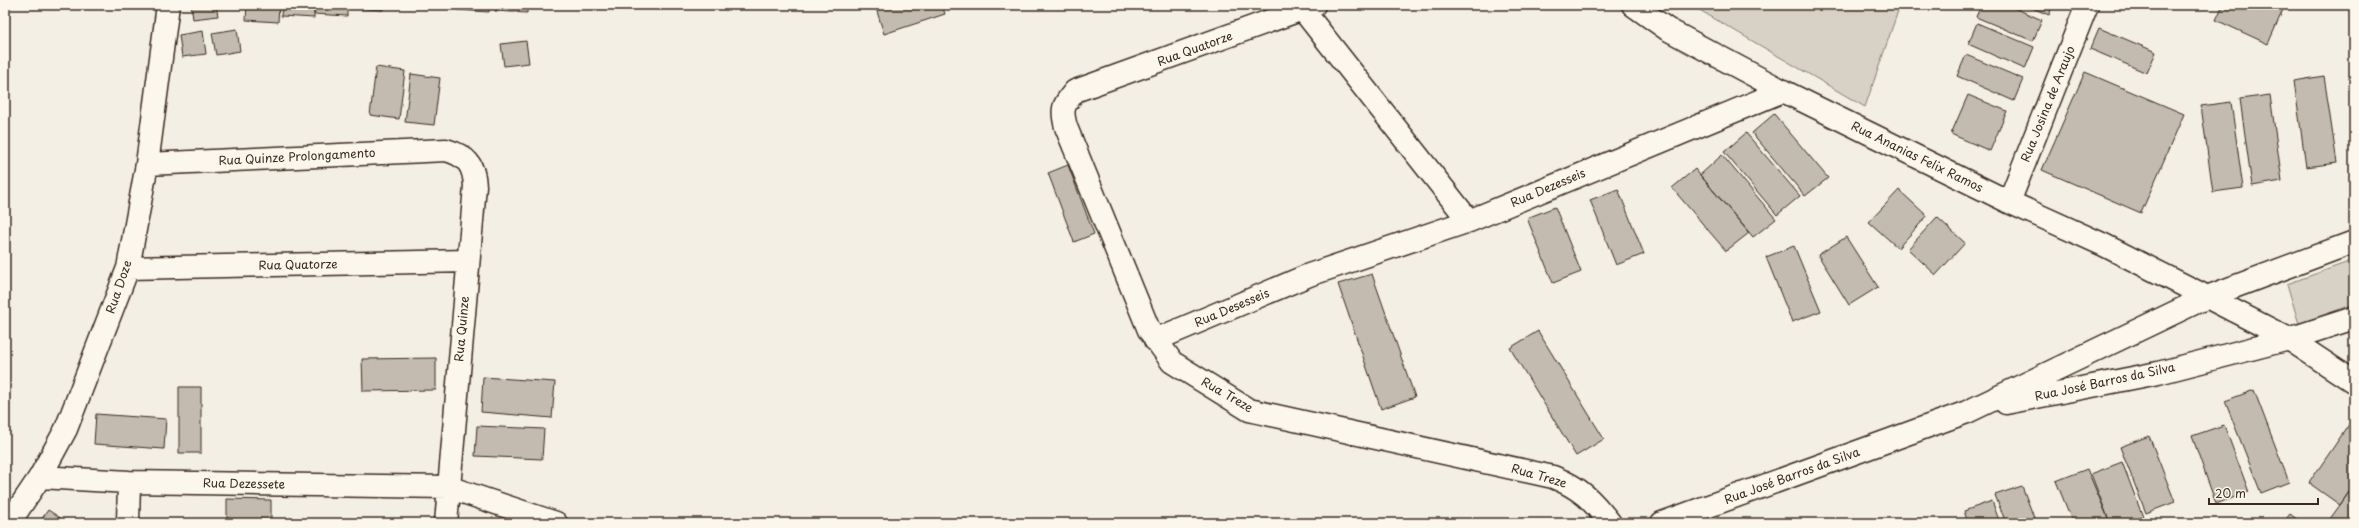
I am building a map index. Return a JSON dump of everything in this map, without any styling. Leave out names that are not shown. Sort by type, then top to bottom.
[{"type":"street","name":"Rua Doze","points":[[8,523],[40,477],[66,429],[128,268],[147,164],[168,5]]},
{"type":"street","name":"Rua Ananias Felix Ramos","points":[[1633,5],[1667,29],[1783,91],[2009,202],[2104,245],[2289,339],[2354,382]]},
{"type":"street","name":"Rua Josina de Araujo","points":[[2009,202],[2087,5]]},
{"type":"street","name":"Rua Quatorze","points":[[1075,92],[1305,6]]},
{"type":"street","points":[[1305,6],[1469,221]]},
{"type":"street","name":"Rua Dezesseis","points":[[1309,275],[1469,221],[1783,91]]},
{"type":"street","name":"Rua Treze","points":[[1075,92],[1064,106],[1062,114],[1066,127],[1155,340],[1172,362],[1250,410],[1553,477],[1571,484],[1590,498],[1610,523]]},
{"type":"street","name":"Rua Quinze Prolongamento","points":[[147,164],[446,150]]},
{"type":"street","name":"Rua Quinze","points":[[446,150],[459,154],[474,172],[446,523]]},
{"type":"street","name":"Rua José Barros da Silva","points":[[1662,523],[1967,412],[2207,297],[2354,242]]},
{"type":"street","name":"Rua Quatorze","points":[[128,268],[468,262]]},
{"type":"street","name":"Rua Desesseis","points":[[1155,340],[1309,275]]},
{"type":"street","name":"Rua José Barros da Silva","points":[[1967,412],[2054,392],[2158,373],[2289,339],[2354,318]]},
{"type":"street","name":"Rua Dezessete","points":[[40,477],[129,482],[448,487],[556,523]]},
{"type":"street","points":[[128,523],[129,482]]},
{"type":"shaded area","points":[[1691,5],[1900,5],[1865,107]]},
{"type":"shaded area","points":[[2354,260],[2354,304],[2299,324],[2287,284]]},
{"type":"building","points":[[191,5],[216,5],[218,16],[193,19]]},
{"type":"building","points":[[247,5],[279,5],[278,22],[246,20]]},
{"type":"building","points":[[282,5],[314,5],[314,18],[281,16]]},
{"type":"building","points":[[315,5],[347,5],[347,16],[314,14]]},
{"type":"building","points":[[351,5],[383,5],[383,10],[350,8]]},
{"type":"building","points":[[421,5],[453,5],[452,8]]},
{"type":"building","points":[[457,5],[489,5],[489,12],[457,10]]},
{"type":"building","points":[[495,5],[527,5],[527,13],[495,11]]},
{"type":"building","points":[[875,5],[942,5],[945,14],[884,34]]},
{"type":"building","points":[[1981,5],[2007,5],[2042,20],[2033,41],[1976,17]]},
{"type":"building","points":[[2025,5],[2053,5],[2049,15]]},
{"type":"building","points":[[2223,5],[2285,5],[2268,44],[2216,20]]},
{"type":"building","points":[[1977,23],[2034,47],[2025,69],[1968,44]]},
{"type":"building","points":[[2099,28],[2156,52],[2147,73],[2090,49]]},
{"type":"building","points":[[237,29],[240,51],[216,55],[212,33]]},
{"type":"building","points":[[203,31],[206,54],[182,57],[179,35]]},
{"type":"building","points":[[526,41],[529,63],[504,66],[501,44]]},
{"type":"building","points":[[1966,55],[2023,79],[2014,101],[1957,76]]},
{"type":"building","points":[[376,67],[405,71],[399,119],[370,115]]},
{"type":"building","points":[[2085,72],[2184,114],[2141,213],[2042,170]]},
{"type":"building","points":[[411,74],[440,78],[434,125],[405,122]]},
{"type":"building","points":[[2324,76],[2337,163],[2306,167],[2294,81]]},
{"type":"building","points":[[1968,95],[2007,111],[1990,151],[1951,134]]},
{"type":"building","points":[[2270,95],[2282,181],[2252,186],[2240,99]]},
{"type":"building","points":[[2231,102],[2243,188],[2213,192],[2201,106]]},
{"type":"building","points":[[1774,114],[1828,178],[1805,196],[1752,133]]},
{"type":"building","points":[[1746,133],[1800,196],[1777,215],[1724,152]]},
{"type":"building","points":[[1722,155],[1776,219],[1753,237],[1700,175]]},
{"type":"building","points":[[1068,165],[1094,234],[1074,242],[1048,173]]},
{"type":"building","points":[[1695,169],[1749,233],[1726,251],[1672,188]]},
{"type":"building","points":[[1618,189],[1644,254],[1616,265],[1590,200]]},
{"type":"building","points":[[1899,190],[1927,216],[1898,248],[1869,222]]},
{"type":"building","points":[[1555,207],[1581,272],[1553,283],[1527,218]]},
{"type":"building","points":[[1937,217],[1965,243],[1936,275],[1908,249]]},
{"type":"building","points":[[1846,237],[1878,287],[1849,305],[1818,255]]},
{"type":"building","points":[[1794,246],[1821,311],[1792,322],[1766,257]]},
{"type":"building","points":[[1372,274],[1415,397],[1381,409],[1338,284]]},
{"type":"building","points":[[1538,331],[1604,439],[1576,456],[1510,348]]},
{"type":"building","points":[[436,358],[436,390],[363,391],[362,359]]},
{"type":"building","points":[[483,377],[555,382],[552,418],[481,412]]},
{"type":"building","points":[[179,387],[201,387],[201,453],[179,453]]},
{"type":"building","points":[[2254,390],[2289,482],[2261,493],[2225,401]]},
{"type":"building","points":[[96,414],[166,419],[164,449],[94,444]]},
{"type":"building","points":[[2350,423],[2354,425],[2354,485],[2340,505],[2309,483]]},
{"type":"building","points":[[2224,425],[2249,492],[2216,504],[2192,436]]},
{"type":"building","points":[[477,426],[544,429],[542,459],[475,456]]},
{"type":"building","points":[[2149,436],[2175,502],[2146,513],[2120,447]]},
{"type":"building","points":[[2122,462],[2143,517],[2126,523],[2110,523],[2091,474]]},
{"type":"building","points":[[2087,469],[2110,523],[2073,523],[2056,481]]},
{"type":"building","points":[[2354,485],[2354,523],[2327,523],[2340,505]]},
{"type":"building","points":[[2022,486],[2036,523],[2006,523],[1995,495]]},
{"type":"building","points":[[227,499],[271,500],[271,523],[227,523]]},
{"type":"building","points":[[1992,501],[2000,523],[1968,523],[1964,511]]},
{"type":"building","points":[[48,510],[68,523],[39,523]]},
{"type":"building","points":[[2290,514],[2302,523],[2283,523]]}]
